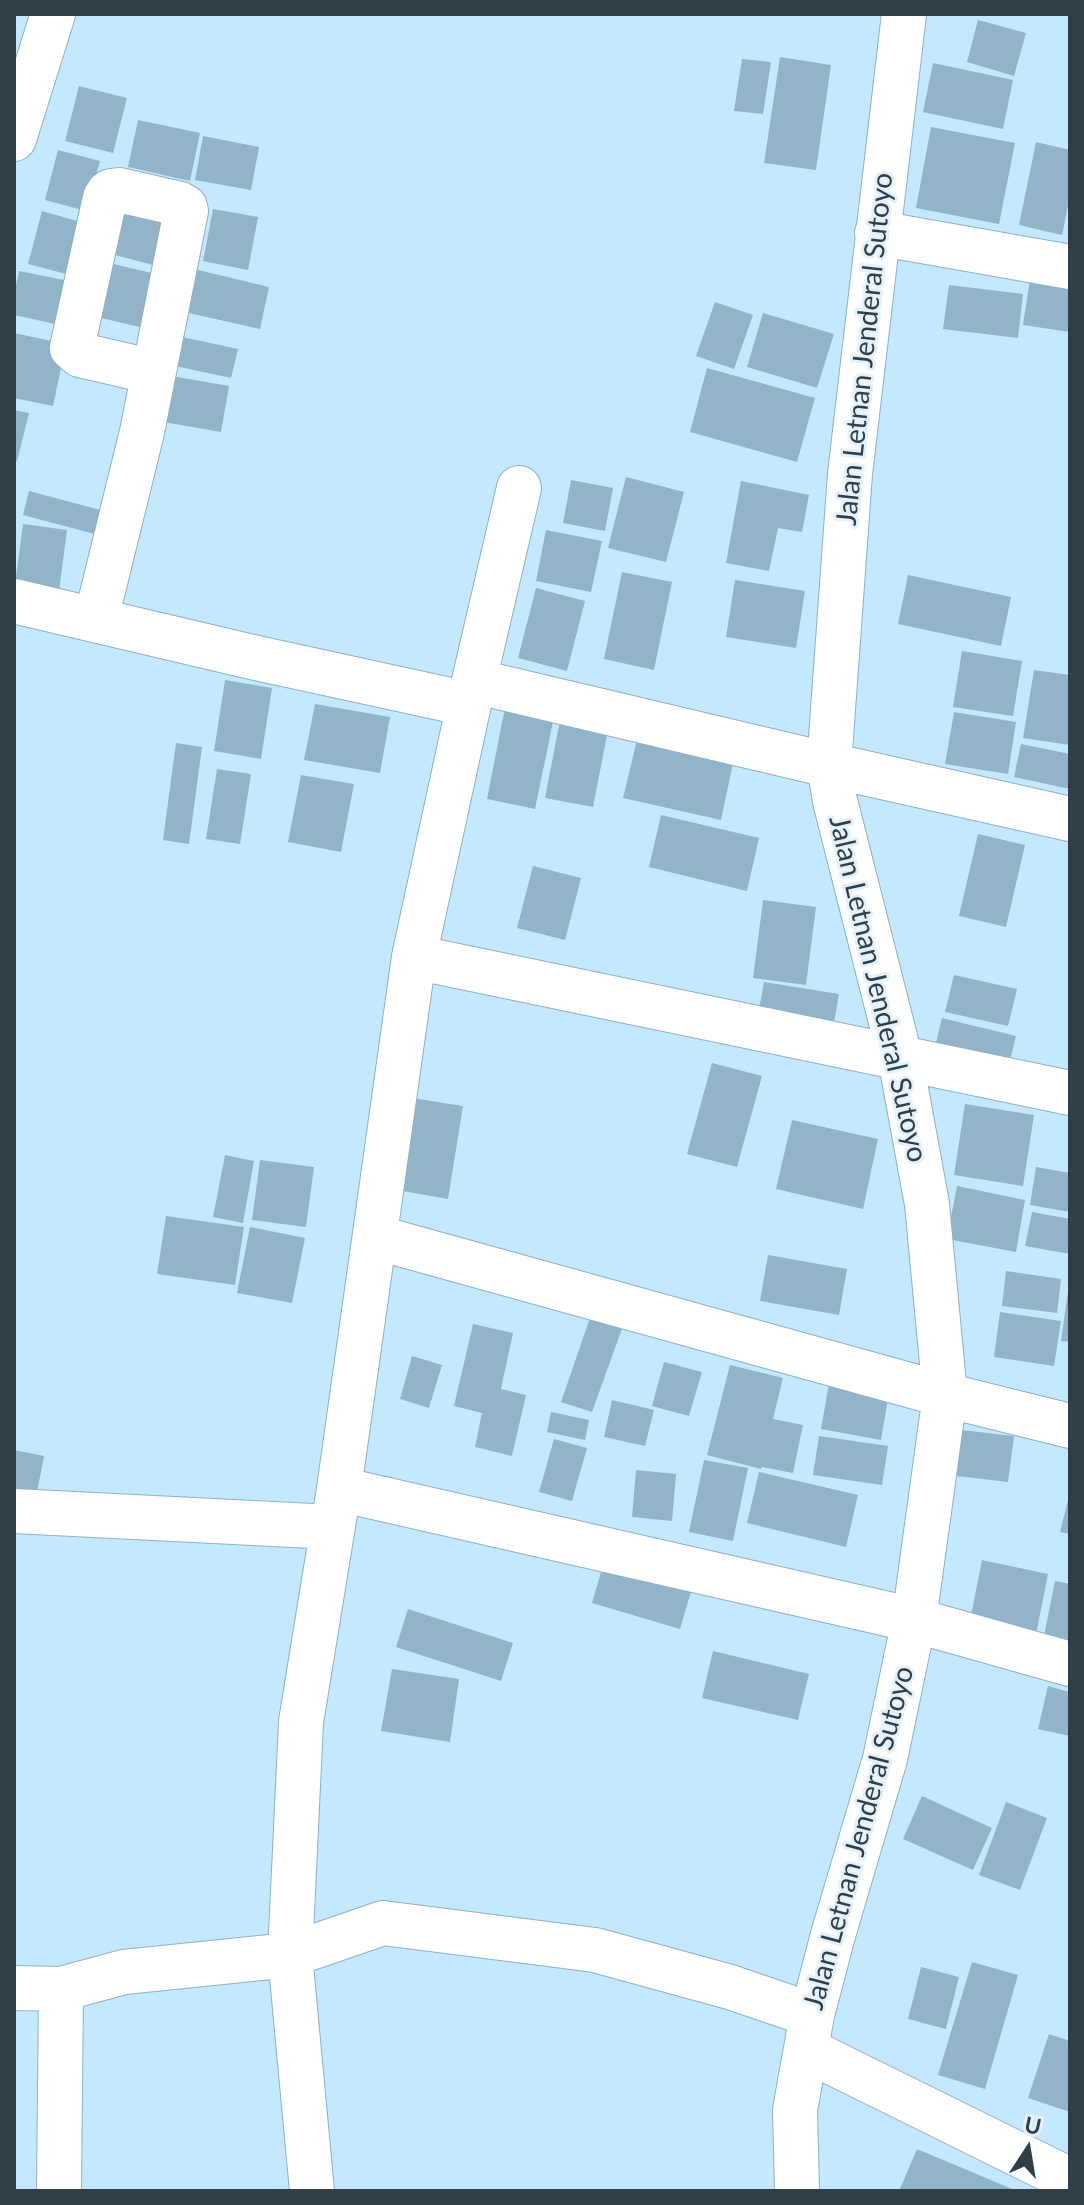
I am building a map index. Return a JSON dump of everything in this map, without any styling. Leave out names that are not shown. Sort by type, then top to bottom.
[{"type":"street","points":[[14,139],[53,14]]},
{"type":"street","name":"Jalan Letnan Jenderal Sutoyo","points":[[797,2191],[795,2110],[809,2032],[833,1935],[885,1759],[914,1620],[945,1395],[927,1204],[900,1057],[835,801],[829,765],[850,474],[904,14]]},
{"type":"street","points":[[877,233],[1070,267]]},
{"type":"street","points":[[96,619],[154,372]]},
{"type":"street","points":[[312,2191],[290,1955],[301,1722],[336,1508],[414,957],[519,488]]},
{"type":"street","points":[[14,601],[252,657],[471,692],[829,765],[1070,819]]},
{"type":"street","points":[[414,957],[1070,1093]]},
{"type":"street","points":[[375,1237],[945,1395],[1070,1426]]},
{"type":"street","points":[[14,1511],[336,1508],[914,1620],[1070,1664]]},
{"type":"street","points":[[14,1988],[61,1989],[124,1972],[290,1955],[383,1923],[595,1950],[730,1987],[1070,2180]]},
{"type":"street","points":[[59,2191],[61,1989]]},
{"type":"building","points":[[978,20],[1026,33],[1014,76],[967,62]]},
{"type":"building","points":[[780,57],[831,65],[816,170],[764,163]]},
{"type":"building","points":[[742,59],[771,62],[763,114],[734,111]]},
{"type":"building","points":[[933,63],[1013,80],[1003,129],[923,112]]},
{"type":"building","points":[[79,86],[127,98],[113,153],[65,141]]},
{"type":"building","points":[[138,120],[200,133],[190,181],[128,167]]},
{"type":"building","points":[[931,127],[1015,143],[999,224],[916,208]]},
{"type":"building","points":[[203,136],[259,147],[251,190],[195,180]]},
{"type":"building","points":[[1036,142],[1070,150],[1070,196],[1062,235],[1019,225]]},
{"type":"building","points":[[58,150],[100,161],[86,211],[45,200]]},
{"type":"building","points":[[126,201],[172,213],[157,266],[111,254]]},
{"type":"building","points":[[213,209],[258,217],[248,270],[203,261]]},
{"type":"building","points":[[42,211],[88,224],[74,276],[28,264]]},
{"type":"building","points":[[109,263],[156,274],[144,328],[97,317]]},
{"type":"building","points":[[190,268],[269,287],[260,329],[180,311]]},
{"type":"building","points":[[19,271],[69,281],[60,325],[14,315]]},
{"type":"building","points":[[1030,279],[1070,285],[1070,332],[1023,325]]},
{"type":"building","points":[[949,285],[1023,294],[1018,338],[943,329]]},
{"type":"building","points":[[715,302],[753,315],[734,369],[696,356]]},
{"type":"building","points":[[763,313],[834,334],[817,388],[747,367]]},
{"type":"building","points":[[14,333],[66,344],[53,406],[14,398]]},
{"type":"building","points":[[173,335],[238,349],[231,378],[166,364]]},
{"type":"building","points":[[707,368],[815,398],[797,462],[690,432]]},
{"type":"building","points":[[166,375],[229,386],[221,432],[158,421]]},
{"type":"building","points":[[14,410],[29,413],[17,461],[14,461]]},
{"type":"building","points":[[626,477],[684,492],[666,562],[608,548]]},
{"type":"building","points":[[571,480],[613,488],[605,531],[563,523]]},
{"type":"building","points":[[741,481],[809,495],[802,532],[778,528],[769,571],[726,563]]},
{"type":"building","points":[[29,491],[108,512],[102,536],[23,515]]},
{"type":"building","points":[[23,524],[67,530],[59,591],[15,585]]},
{"type":"building","points":[[546,530],[602,541],[591,592],[536,581]]},
{"type":"building","points":[[622,572],[672,582],[654,670],[604,659]]},
{"type":"building","points":[[908,575],[1011,597],[1001,646],[898,624]]},
{"type":"building","points":[[735,580],[805,591],[796,648],[726,637]]},
{"type":"building","points":[[536,588],[585,601],[567,671],[518,658]]},
{"type":"building","points":[[962,651],[1022,661],[1013,716],[953,707]]},
{"type":"building","points":[[1034,670],[1070,675],[1070,745],[1023,738]]},
{"type":"building","points":[[225,680],[272,688],[261,759],[214,751]]},
{"type":"building","points":[[315,704],[390,717],[380,773],[304,760]]},
{"type":"building","points":[[563,705],[611,715],[593,807],[545,798]]},
{"type":"building","points":[[505,707],[554,717],[535,809],[487,799]]},
{"type":"building","points":[[954,712],[1016,722],[1008,774],[945,764]]},
{"type":"building","points":[[640,727],[736,749],[721,820],[623,798]]},
{"type":"building","points":[[176,743],[202,747],[189,844],[163,840]]},
{"type":"building","points":[[1021,744],[1070,754],[1070,789],[1014,777]]},
{"type":"building","points":[[217,769],[251,774],[240,844],[206,839]]},
{"type":"building","points":[[301,775],[354,784],[341,852],[288,842]]},
{"type":"building","points":[[661,815],[759,838],[747,891],[649,867]]},
{"type":"building","points":[[978,834],[1025,845],[1006,927],[959,916]]},
{"type":"building","points":[[533,866],[581,878],[565,940],[517,928]]},
{"type":"building","points":[[763,900],[816,907],[806,985],[753,978]]},
{"type":"building","points":[[954,975],[1017,989],[1008,1026],[945,1012]]},
{"type":"building","points":[[764,982],[839,994],[833,1028],[758,1016]]},
{"type":"building","points":[[942,1018],[1016,1036],[1007,1073],[933,1055]]},
{"type":"building","points":[[712,1063],[762,1076],[737,1167],[687,1154]]},
{"type":"building","points":[[412,1098],[463,1106],[448,1199],[397,1190]]},
{"type":"building","points":[[965,1104],[1034,1115],[1023,1186],[954,1175]]},
{"type":"building","points":[[792,1120],[878,1139],[863,1209],[776,1189]]},
{"type":"building","points":[[225,1155],[254,1161],[243,1223],[213,1217]]},
{"type":"building","points":[[260,1160],[314,1167],[306,1227],[252,1220]]},
{"type":"building","points":[[1036,1167],[1070,1173],[1070,1212],[1030,1205]]},
{"type":"building","points":[[957,1186],[1025,1200],[1016,1252],[947,1239]]},
{"type":"building","points":[[1032,1212],[1070,1219],[1070,1254],[1025,1246]]},
{"type":"building","points":[[166,1216],[244,1227],[235,1285],[157,1274]]},
{"type":"building","points":[[250,1227],[305,1238],[292,1303],[237,1293]]},
{"type":"building","points":[[768,1255],[847,1269],[839,1315],[760,1301]]},
{"type":"building","points":[[1006,1271],[1061,1279],[1057,1313],[1002,1306]]},
{"type":"building","points":[[1070,1291],[1070,1342],[1061,1341]]},
{"type":"building","points":[[1000,1312],[1061,1321],[1054,1366],[994,1357]]},
{"type":"building","points":[[591,1315],[623,1326],[592,1412],[561,1402]]},
{"type":"building","points":[[473,1324],[513,1333],[501,1389],[526,1395],[512,1456],[475,1447],[482,1413],[454,1406]]},
{"type":"building","points":[[412,1356],[442,1365],[429,1408],[400,1399]]},
{"type":"building","points":[[664,1362],[702,1372],[689,1416],[652,1406]]},
{"type":"building","points":[[730,1365],[783,1378],[773,1419],[803,1425],[793,1473],[761,1469],[707,1455]]},
{"type":"building","points":[[829,1383],[889,1393],[881,1440],[821,1429]]},
{"type":"building","points":[[612,1400],[654,1410],[645,1446],[604,1437]]},
{"type":"building","points":[[551,1412],[589,1420],[585,1440],[547,1432]]},
{"type":"building","points":[[953,1429],[1014,1436],[1008,1482],[948,1475]]},
{"type":"building","points":[[819,1436],[888,1446],[882,1485],[813,1475]]},
{"type":"building","points":[[554,1439],[587,1448],[572,1501],[539,1492]]},
{"type":"building","points":[[14,1450],[44,1456],[34,1508],[14,1504]]},
{"type":"building","points":[[704,1460],[748,1468],[733,1541],[689,1532]]},
{"type":"building","points":[[636,1470],[676,1474],[672,1521],[632,1517]]},
{"type":"building","points":[[759,1472],[858,1495],[846,1547],[747,1523]]},
{"type":"building","points":[[1070,1496],[1070,1534],[1060,1532]]},
{"type":"building","points":[[606,1555],[694,1581],[680,1629],[592,1603]]},
{"type":"building","points":[[982,1560],[1048,1574],[1034,1645],[968,1631]]},
{"type":"building","points":[[1055,1581],[1070,1584],[1070,1652],[1042,1646]]},
{"type":"building","points":[[408,1609],[513,1643],[501,1681],[396,1647]]},
{"type":"building","points":[[713,1651],[809,1674],[798,1720],[702,1698]]},
{"type":"building","points":[[392,1669],[459,1679],[450,1742],[381,1731]]},
{"type":"building","points":[[1048,1686],[1070,1692],[1070,1736],[1038,1729]]},
{"type":"building","points":[[922,1796],[992,1828],[973,1870],[903,1839]]},
{"type":"building","points":[[1006,1802],[1047,1818],[1020,1890],[979,1875]]},
{"type":"building","points":[[972,1962],[1018,1975],[985,2089],[938,2075]]},
{"type":"building","points":[[921,1967],[959,1977],[946,2029],[908,2019]]},
{"type":"building","points":[[1049,2034],[1070,2041],[1070,2112],[1028,2098]]},
{"type":"building","points":[[917,2149],[1017,2191],[899,2191]]}]
